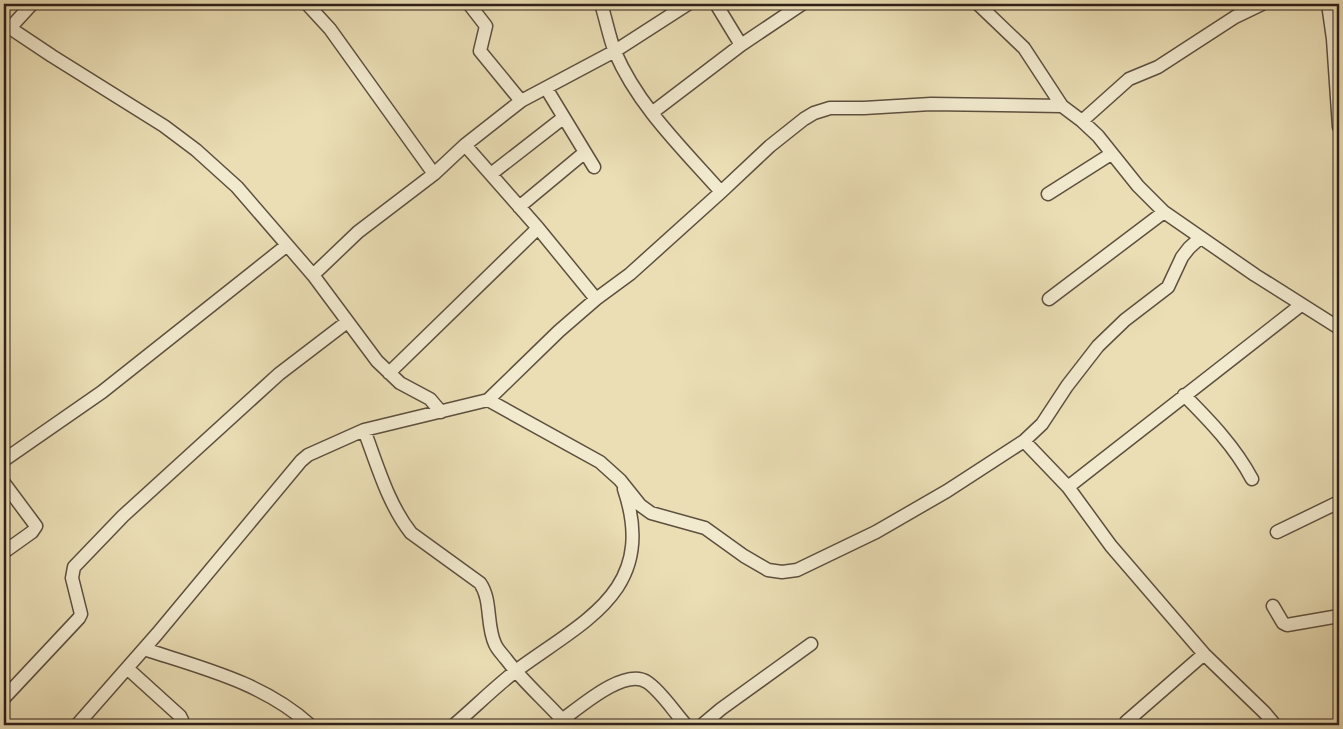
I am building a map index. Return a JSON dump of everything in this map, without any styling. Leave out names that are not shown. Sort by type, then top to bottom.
[{"type":"street","points":[[32,4],[7,26],[164,126],[196,150],[237,187],[313,275],[347,322],[389,373],[411,390],[430,399],[441,412]]},
{"type":"street","points":[[307,4],[330,28],[434,174]]},
{"type":"street","points":[[469,4],[486,26],[480,51],[521,101]]},
{"type":"street","points":[[601,4],[615,51],[637,92],[672,137],[722,192]]},
{"type":"street","points":[[313,275],[358,232],[434,174],[465,145],[521,101],[615,51],[688,4]]},
{"type":"street","points":[[716,4],[741,45]]},
{"type":"street","points":[[653,112],[741,45],[802,4]]},
{"type":"street","points":[[978,4],[1024,48],[1062,106],[1098,136],[1144,193],[1164,212],[1301,305],[1339,328]]},
{"type":"street","points":[[1082,121],[1133,77],[1158,67],[1235,17],[1262,4]]},
{"type":"street","points":[[1328,4],[1333,39],[1339,127]]},
{"type":"street","points":[[546,88],[594,167]]},
{"type":"street","points":[[77,725],[144,649],[301,461],[364,430],[488,400],[559,331],[596,299],[630,274],[796,125],[814,113],[822,110],[930,104],[1062,106]]},
{"type":"street","points":[[491,174],[563,118]]},
{"type":"street","points":[[465,145],[538,228],[596,299]]},
{"type":"street","points":[[519,207],[584,153]]},
{"type":"street","points":[[1048,194],[1111,154]]},
{"type":"street","points":[[1048,299],[1164,212]]},
{"type":"street","points":[[389,373],[538,228]]},
{"type":"street","points":[[488,400],[600,462],[620,480],[640,505],[651,513],[705,528],[768,570],[782,572],[797,570],[876,532],[947,491],[1024,441],[1042,424],[1067,386],[1098,346],[1125,320],[1168,287],[1182,257],[1200,238]]},
{"type":"street","points":[[4,460],[102,392],[286,246]]},
{"type":"street","points":[[1068,487],[1301,305]]},
{"type":"street","points":[[4,698],[79,618],[81,614],[71,574],[74,567],[123,516],[279,374],[347,322]]},
{"type":"street","points":[[1184,396],[1219,430],[1243,462],[1252,479]]},
{"type":"street","points":[[364,430],[388,491],[406,527],[411,533],[476,580],[483,588],[495,645],[515,671],[564,722],[616,682],[638,678],[646,681],[655,689],[686,725]]},
{"type":"street","points":[[1024,441],[1068,487],[1111,546],[1204,654],[1275,725]]},
{"type":"street","points":[[454,725],[515,671],[582,625],[606,604],[624,575],[631,552],[632,528],[628,503],[620,480]]},
{"type":"street","points":[[4,483],[36,526],[32,532],[4,552]]},
{"type":"street","points":[[1277,532],[1339,502]]},
{"type":"street","points":[[1274,606],[1283,623],[1287,626],[1339,616]]},
{"type":"street","points":[[702,725],[811,644]]},
{"type":"street","points":[[144,649],[245,683],[272,697],[298,714],[310,725]]},
{"type":"street","points":[[1125,724],[1204,654]]},
{"type":"street","points":[[127,668],[180,716],[182,720],[179,725]]}]
